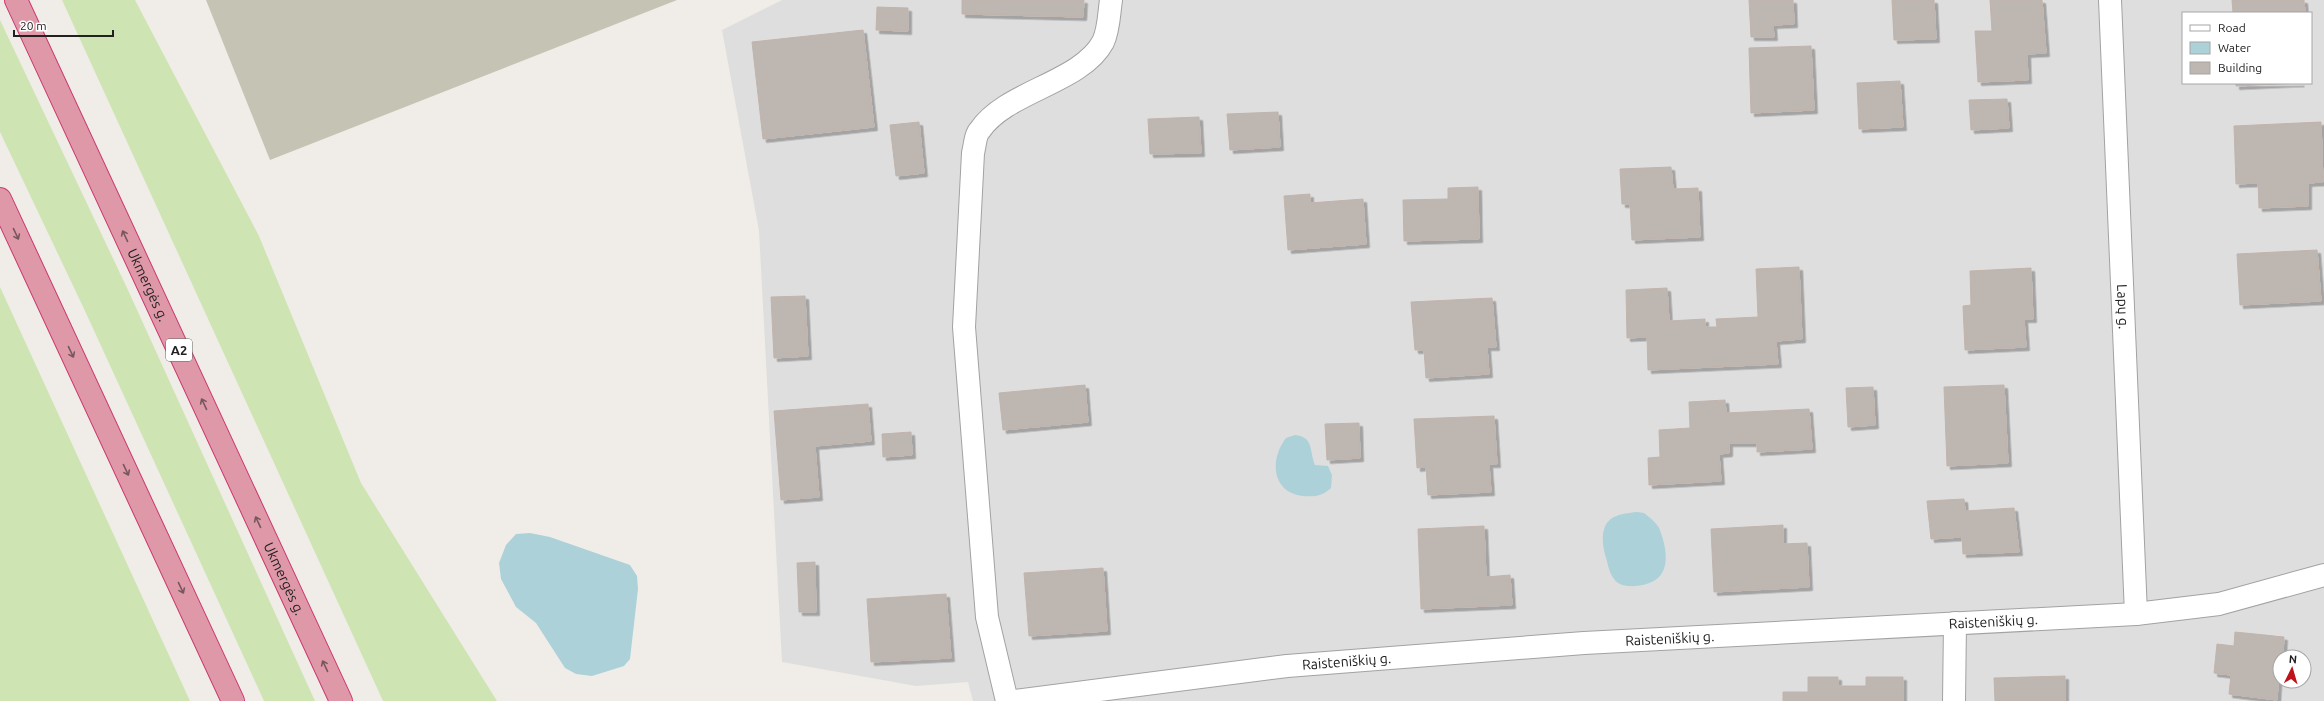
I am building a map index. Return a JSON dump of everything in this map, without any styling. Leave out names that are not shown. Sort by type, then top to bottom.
[{"type":"highway","name":"Ukmergės g.","points":[[16,0],[341,701]]},
{"type":"highway","points":[[0,199],[234,701]]},
{"type":"street","points":[[1007,701],[987,617],[964,327],[973,153],[979,130],[996,113],[1089,60],[1103,42],[1109,19],[1110,0]]},
{"type":"street","name":"Lapų g.","points":[[2110,0],[2136,614]]},
{"type":"street","name":"Raisteniškių g.","points":[[1014,701],[1287,666],[1584,643],[2136,614],[2219,604],[2324,575]]},
{"type":"street","points":[[1954,623],[1954,701]]},
{"type":"shaded area","points":[[206,0],[677,0],[270,160]]},
{"type":"shaded area","points":[[782,0],[2324,0],[2324,701],[973,701],[968,682],[916,686],[782,662],[759,231],[722,30]]},
{"type":"green space","points":[[62,0],[135,0],[259,236],[361,483],[497,701],[383,701]]},
{"type":"green space","points":[[0,20],[128,290],[315,701],[264,701],[85,311],[0,132]]},
{"type":"green space","points":[[0,287],[190,701],[0,701]]},
{"type":"water","points":[[1295,435],[1301,436],[1308,441],[1315,465],[1328,466],[1332,475],[1331,488],[1325,493],[1315,496],[1293,494],[1285,489],[1280,482],[1276,474],[1277,456],[1286,438]]},
{"type":"water","points":[[1637,512],[1644,513],[1659,528],[1665,547],[1666,561],[1662,573],[1654,581],[1644,585],[1627,586],[1618,583],[1614,579],[1608,567],[1604,551],[1603,534],[1607,523],[1611,519],[1620,515]]},
{"type":"water","points":[[530,533],[550,537],[630,565],[637,576],[638,589],[630,659],[624,666],[592,676],[576,674],[565,668],[536,623],[516,607],[501,579],[499,563],[506,545],[516,534]]},
{"type":"building","points":[[962,0],[1084,0],[1083,17],[962,14]]},
{"type":"building","points":[[1749,0],[1793,0],[1794,24],[1773,25],[1774,37],[1751,37]]},
{"type":"building","points":[[1892,0],[1934,0],[1936,39],[1894,40]]},
{"type":"building","points":[[1990,0],[2042,0],[2046,53],[2027,54],[2028,80],[1978,82],[1975,31],[1992,31]]},
{"type":"building","points":[[2232,0],[2304,0],[2305,12],[2233,12]]},
{"type":"building","points":[[877,7],[908,8],[908,31],[876,30]]},
{"type":"building","points":[[863,30],[874,127],[763,139],[752,42]]},
{"type":"building","points":[[1811,46],[1814,110],[1751,113],[1749,48]]},
{"type":"building","points":[[1900,81],[1903,127],[1859,129],[1857,83]]},
{"type":"building","points":[[2236,84],[2279,84],[2236,86]]},
{"type":"building","points":[[2007,99],[2009,128],[1971,130],[1969,100]]},
{"type":"building","points":[[1278,112],[1280,147],[1230,150],[1227,114]]},
{"type":"building","points":[[1199,117],[1201,153],[1150,154],[1148,119]]},
{"type":"building","points":[[919,122],[924,173],[896,176],[890,125]]},
{"type":"building","points":[[2321,122],[2323,182],[2308,183],[2308,206],[2259,208],[2258,183],[2236,184],[2234,126]]},
{"type":"building","points":[[1671,167],[1673,189],[1698,188],[1700,237],[1632,240],[1630,204],[1622,204],[1620,169]]},
{"type":"building","points":[[1478,187],[1479,239],[1404,241],[1403,200],[1448,199],[1448,188]]},
{"type":"building","points":[[1310,194],[1310,203],[1363,199],[1366,244],[1288,250],[1284,196]]},
{"type":"building","points":[[2317,250],[2321,301],[2240,305],[2237,254]]},
{"type":"building","points":[[1799,267],[1802,339],[1776,341],[1778,364],[1648,370],[1647,337],[1627,338],[1626,290],[1667,288],[1669,321],[1705,319],[1705,327],[1717,327],[1716,319],[1758,317],[1756,269]]},
{"type":"building","points":[[2031,268],[2033,319],[2024,319],[2026,347],[1965,350],[1963,306],[1971,305],[1970,271]]},
{"type":"building","points":[[805,296],[808,356],[774,358],[771,297]]},
{"type":"building","points":[[1492,298],[1496,347],[1487,347],[1489,374],[1426,378],[1424,350],[1415,350],[1411,302]]},
{"type":"building","points":[[1085,385],[1088,422],[1003,430],[999,393]]},
{"type":"building","points":[[2004,385],[2008,463],[1947,466],[1944,387]]},
{"type":"building","points":[[1873,387],[1875,425],[1848,427],[1846,388]]},
{"type":"building","points":[[1725,400],[1726,413],[1809,409],[1812,449],[1757,452],[1757,443],[1729,443],[1729,453],[1719,454],[1721,481],[1649,485],[1648,458],[1660,457],[1659,430],[1690,428],[1689,402]]},
{"type":"building","points":[[868,404],[871,441],[815,446],[819,497],[781,500],[774,411]]},
{"type":"building","points":[[1494,416],[1497,464],[1489,464],[1491,492],[1428,495],[1426,467],[1417,468],[1414,419]]},
{"type":"building","points":[[1359,423],[1360,458],[1327,460],[1325,424]]},
{"type":"building","points":[[911,432],[912,455],[883,457],[882,434]]},
{"type":"building","points":[[1964,499],[1965,511],[2014,508],[2019,552],[1963,554],[1962,537],[1931,539],[1927,501]]},
{"type":"building","points":[[1783,525],[1783,544],[1807,543],[1809,587],[1714,592],[1711,529]]},
{"type":"building","points":[[1484,526],[1486,577],[1510,575],[1512,605],[1421,609],[1418,529]]},
{"type":"building","points":[[815,562],[816,612],[799,612],[797,563]]},
{"type":"building","points":[[1103,568],[1107,631],[1029,636],[1024,573]]},
{"type":"building","points":[[946,594],[951,658],[871,662],[867,599]]},
{"type":"building","points":[[2235,632],[2284,637],[2283,649],[2272,649],[2272,689],[2278,689],[2277,700],[2229,694],[2231,675],[2214,673],[2217,644],[2234,646]]},
{"type":"building","points":[[2065,676],[2065,701],[1995,701],[1994,678]]},
{"type":"building","points":[[1808,677],[1838,677],[1838,686],[1866,686],[1866,677],[1903,677],[1903,701],[1783,701],[1783,692],[1808,692]]}]
